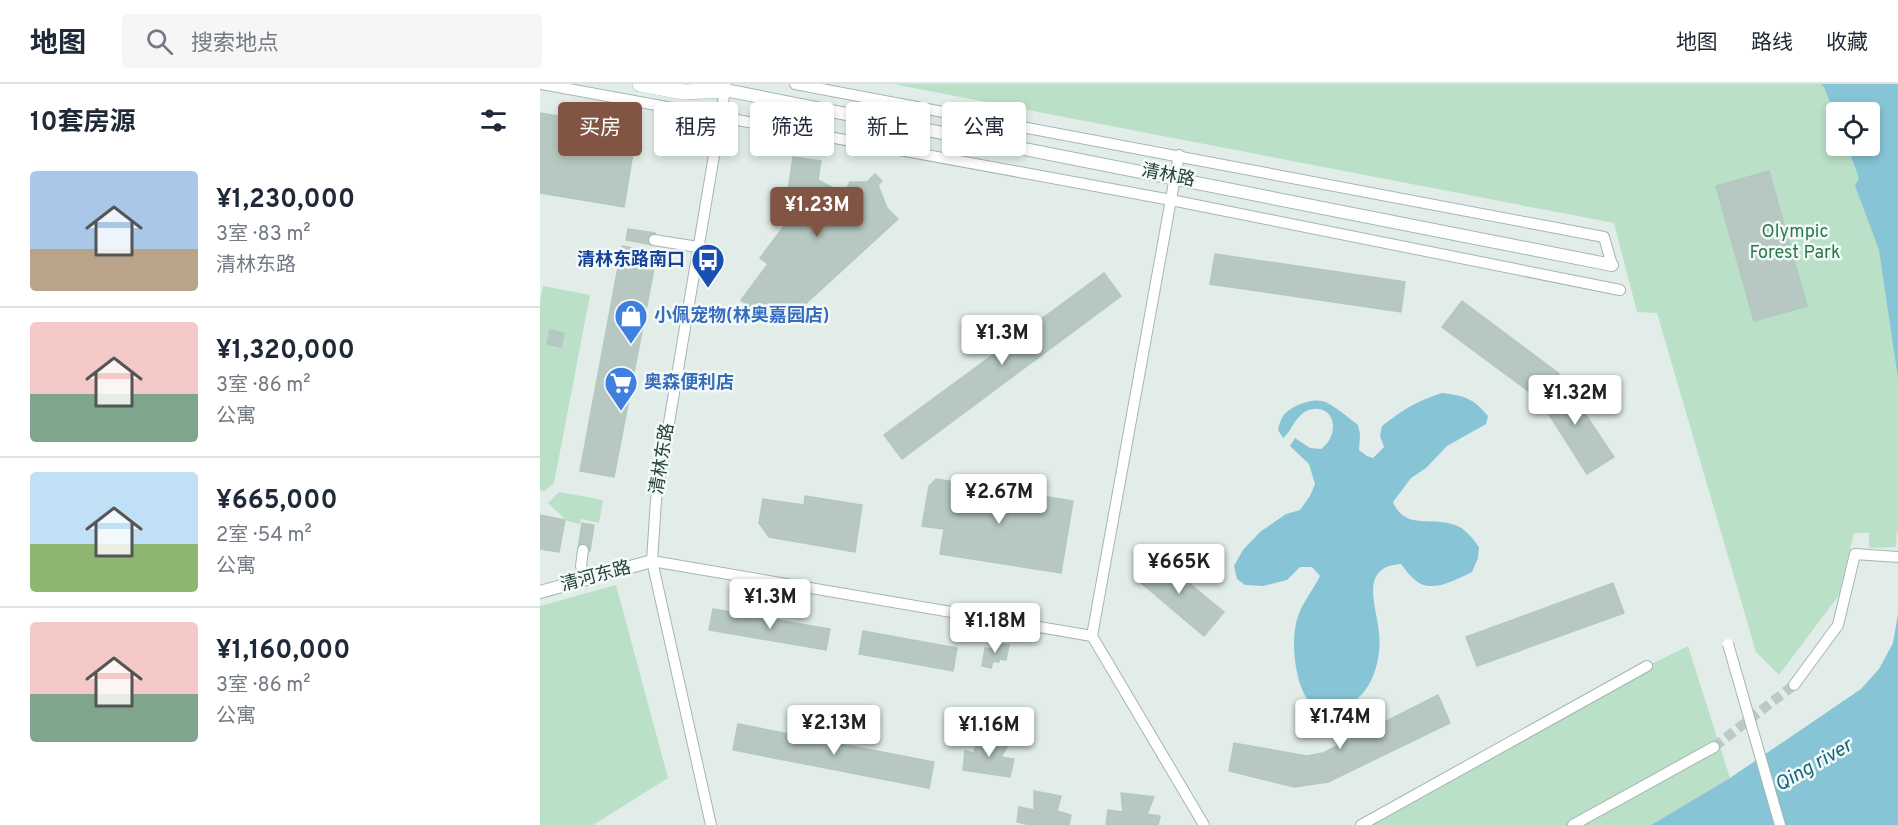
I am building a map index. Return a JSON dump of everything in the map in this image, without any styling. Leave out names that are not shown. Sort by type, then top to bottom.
[{"type":"main road","points":[[640,84],[684,92],[724,90]]},
{"type":"main road","points":[[708,84],[724,90]]},
{"type":"street","points":[[542,84],[654,105]]},
{"type":"street","points":[[795,84],[1604,237],[1611,265]]},
{"type":"street","name":"清林东路","points":[[722,102],[724,90]]},
{"type":"street","name":"清林路","points":[[724,90],[1611,265]]},
{"type":"street","points":[[738,120],[1171,200],[1620,290]]},
{"type":"street","name":"清林东路","points":[[711,825],[652,561],[656,500],[713,156]]},
{"type":"street","points":[[1179,156],[1092,636],[1204,825]]},
{"type":"street","points":[[654,240],[698,247]]},
{"type":"street","points":[[583,572],[581,566],[584,550]]},
{"type":"street","points":[[1794,685],[1838,625],[1855,555],[1898,557]]},
{"type":"street","points":[[652,561],[1092,636]]},
{"type":"street","name":"清河东路","points":[[540,592],[652,561]]},
{"type":"street","points":[[1728,644],[1780,825]]},
{"type":"street","points":[[1361,825],[1647,666]]},
{"type":"street","points":[[1573,825],[1714,747]]},
{"type":"green space","name":"Olympic Forest Park","points":[[893,84],[1898,84],[1898,531],[1896,547],[1869,548],[1869,533],[1854,533],[1839,595],[1779,675],[1756,652],[1657,313],[1637,312],[1614,223],[1026,110],[1026,102],[986,102]]},
{"type":"green space","points":[[543,286],[590,295],[554,483],[544,491],[540,490],[540,300]]},
{"type":"green space","points":[[559,492],[603,500],[599,523],[581,519],[580,524],[567,521],[548,503]]},
{"type":"green space","points":[[616,585],[668,778],[593,825],[540,825],[540,606]]},
{"type":"green space","points":[[1688,646],[1730,778],[1651,825],[1361,825],[1647,666]]},
{"type":"water","points":[[1821,84],[1898,84],[1898,378],[1879,250],[1855,186],[1859,178],[1851,156],[1880,156],[1880,102],[1830,102]]},
{"type":"water","points":[[1442,393],[1463,397],[1478,405],[1488,416],[1486,424],[1447,446],[1426,468],[1411,478],[1393,502],[1398,511],[1412,520],[1446,523],[1462,529],[1479,547],[1478,558],[1472,572],[1435,586],[1420,584],[1401,564],[1379,572],[1373,590],[1380,642],[1377,663],[1370,683],[1357,699],[1349,704],[1327,710],[1319,708],[1307,698],[1300,684],[1294,641],[1298,616],[1320,576],[1312,567],[1300,567],[1287,580],[1263,586],[1245,585],[1237,579],[1234,566],[1243,550],[1260,532],[1286,514],[1300,510],[1310,496],[1315,484],[1309,464],[1290,446],[1295,438],[1310,448],[1321,449],[1327,444],[1333,430],[1331,417],[1321,409],[1313,409],[1302,414],[1283,438],[1278,430],[1280,421],[1290,409],[1301,404],[1317,400],[1326,402],[1358,425],[1359,450],[1373,458],[1384,447],[1380,436],[1382,426],[1410,406]]},
{"type":"water","name":"Qing river","points":[[1898,614],[1898,825],[1651,825],[1730,778],[1861,689],[1879,669],[1893,643]]},
{"type":"building","points":[[540,113],[558,116],[558,156],[632,156],[624,207],[540,193]]},
{"type":"building","points":[[793,157],[821,161],[818,180],[844,194],[850,182],[867,182],[875,174],[882,181],[878,185],[887,208],[898,219],[803,306],[764,317],[741,300],[768,264],[760,258],[794,213],[785,211]]},
{"type":"building","points":[[1769,171],[1807,306],[1754,321],[1716,186]]},
{"type":"building","points":[[628,229],[655,233],[653,245],[626,240]]},
{"type":"building","points":[[622,246],[657,253],[614,477],[580,471]]},
{"type":"building","points":[[1215,254],[1405,282],[1401,312],[1210,284]]},
{"type":"building","points":[[1104,273],[1121,296],[902,459],[884,435]]},
{"type":"building","points":[[1462,301],[1558,373],[1539,399],[1442,327]]},
{"type":"building","points":[[550,330],[564,333],[561,347],[547,344]]},
{"type":"building","points":[[1558,373],[1614,457],[1587,474],[1539,399]]},
{"type":"building","points":[[936,479],[1073,501],[1061,573],[940,554],[944,529],[922,526],[929,486]]},
{"type":"building","points":[[805,496],[862,505],[855,552],[769,537],[759,523],[763,499],[804,505]]},
{"type":"building","points":[[540,515],[565,520],[559,552],[540,549]]},
{"type":"building","points":[[582,523],[594,525],[590,551],[578,549]]},
{"type":"building","points":[[1154,554],[1224,612],[1204,636],[1134,577]]},
{"type":"building","points":[[1613,583],[1624,613],[1477,666],[1466,637]]},
{"type":"building","points":[[713,609],[830,629],[826,650],[709,630]]},
{"type":"building","points":[[863,631],[957,648],[953,671],[859,654]]},
{"type":"building","points":[[993,643],[1009,645],[1006,660],[993,661],[991,668],[982,666],[985,648],[991,649]]},
{"type":"building","points":[[1438,695],[1450,723],[1328,782],[1294,787],[1229,771],[1234,743],[1307,756],[1323,753]]},
{"type":"building","points":[[738,724],[934,762],[929,788],[733,750]]},
{"type":"building","points":[[977,735],[1010,742],[1001,757],[1014,759],[1010,777],[963,770],[965,751],[974,753]]},
{"type":"building","points":[[1034,791],[1061,796],[1057,811],[1071,815],[1069,825],[1030,825],[1017,822],[1019,807],[1034,810]]},
{"type":"building","points":[[1121,793],[1154,797],[1147,814],[1160,816],[1158,825],[1106,825],[1108,810],[1123,812]]},
{"type":"tunnel","points":[[1714,747],[1794,685]]},
{"type":"place","name":"清林东路南口","points":[[708,289]]},
{"type":"place","name":"小佩宠物(林奥嘉园店)","points":[[631,345]]},
{"type":"place","name":"奥森便利店","points":[[621,412]]}]
